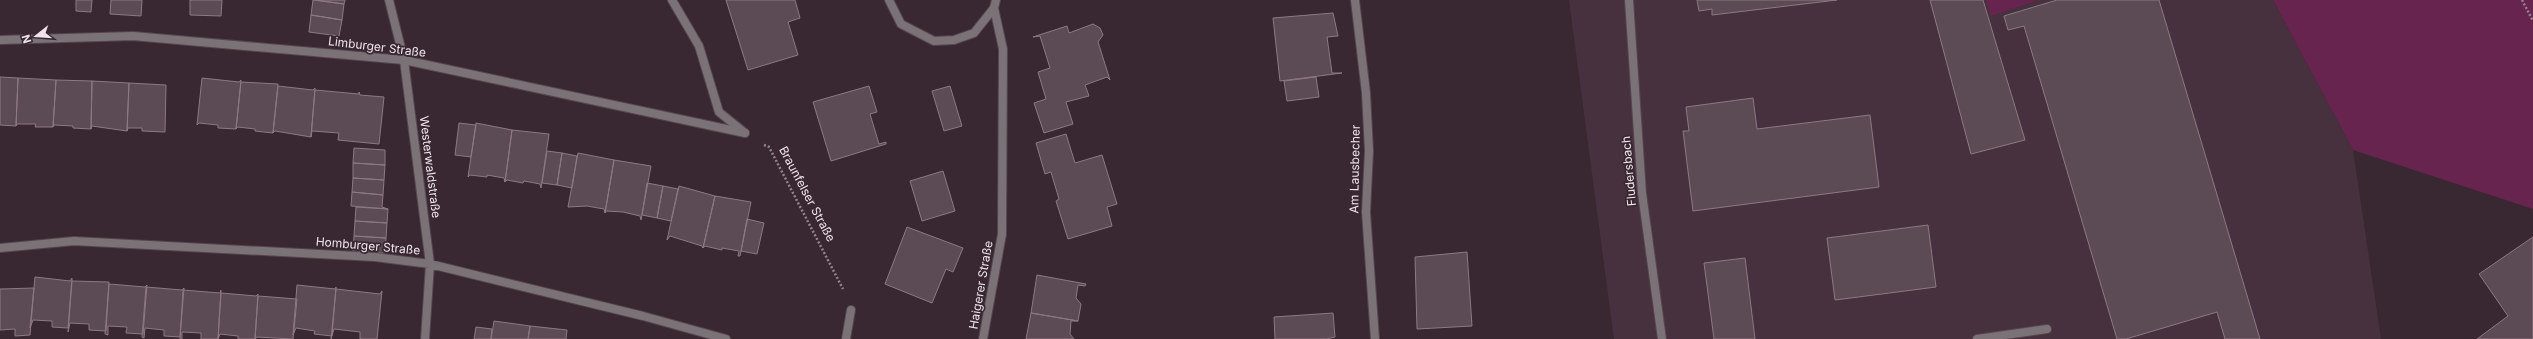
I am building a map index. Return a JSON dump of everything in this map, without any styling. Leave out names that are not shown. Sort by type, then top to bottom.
[{"type":"street","name":"Westerwaldstraße","points":[[389,0],[404,60],[430,264],[426,339]]},
{"type":"street","points":[[672,0],[699,46],[719,112],[745,133]]},
{"type":"street","points":[[889,0],[901,24],[934,41],[954,40],[974,33],[995,4]]},
{"type":"street","name":"Am Lausbecher","points":[[1355,0],[1366,93],[1369,150],[1366,212],[1375,339]]},
{"type":"street","name":"Fludersbach","points":[[1629,0],[1642,193],[1662,339]]},
{"type":"street","name":"Haigerer Straße","points":[[983,339],[1002,234],[1003,49],[995,4]]},
{"type":"street","name":"Limburger Straße","points":[[0,40],[134,36],[404,60],[745,133]]},
{"type":"street","name":"Homburger Straße","points":[[0,248],[74,241],[375,257],[430,264],[643,316],[726,339]]},
{"type":"street","points":[[846,339],[851,310]]},
{"type":"street","points":[[1977,339],[2047,329]]},
{"type":"path","points":[[2522,0],[2533,21]]},
{"type":"path","name":"Braunfelser Straße","points":[[745,133],[769,147],[842,288],[851,310]]},
{"type":"shaded area","points":[[1569,0],[2273,0],[2353,150],[2381,339],[1614,339]]},
{"type":"shaded area","points":[[1986,0],[2038,0],[1991,16]]},
{"type":"shaded area","points":[[2273,0],[2533,0],[2533,209],[2353,150]]},
{"type":"building","points":[[76,0],[92,0],[91,12],[76,11]]},
{"type":"building","points":[[111,0],[142,0],[141,16],[110,14]]},
{"type":"building","points":[[190,0],[222,0],[221,16],[190,15]]},
{"type":"building","points":[[313,0],[344,4],[342,20],[311,15]]},
{"type":"building","points":[[316,0],[345,0],[344,4]]},
{"type":"building","points":[[726,0],[795,0],[800,18],[788,22],[798,55],[748,70]]},
{"type":"building","points":[[1697,0],[1837,0],[1712,15],[1712,9],[1699,11]]},
{"type":"building","points":[[1930,0],[1983,0],[2025,140],[1971,154]]},
{"type":"building","points":[[2057,0],[2159,0],[2260,339],[2225,339],[2217,312],[2126,339],[2117,339],[2024,26],[2008,30],[2004,16]]},
{"type":"building","points":[[1333,13],[1338,36],[1327,37],[1332,73],[1342,73],[1280,81],[1273,18]]},
{"type":"building","points":[[311,15],[342,20],[339,36],[309,32]]},
{"type":"building","points":[[1093,24],[1100,28],[1103,35],[1098,42],[1110,80],[1107,77],[1085,85],[1089,96],[1066,102],[1073,124],[1044,133],[1034,103],[1046,99],[1038,72],[1050,68],[1040,36],[1033,37],[1067,26],[1069,33]]},
{"type":"building","points":[[0,77],[18,78],[16,126],[0,125]]},
{"type":"building","points":[[1316,77],[1319,97],[1287,101],[1284,81]]},
{"type":"building","points":[[18,78],[56,80],[53,127],[35,127],[36,124],[17,124],[16,126]]},
{"type":"building","points":[[202,78],[239,82],[241,80],[236,129],[218,128],[218,125],[199,123],[197,125]]},
{"type":"building","points":[[56,80],[92,81],[91,129],[54,125],[53,127]]},
{"type":"building","points":[[92,81],[129,83],[127,131],[92,126],[91,129]]},
{"type":"building","points":[[241,82],[278,84],[273,133],[238,127],[236,129]]},
{"type":"building","points":[[129,83],[166,85],[165,132],[142,131],[142,128],[128,128],[127,131]]},
{"type":"building","points":[[278,86],[313,90],[315,88],[311,137],[275,131],[273,133]]},
{"type":"building","points":[[869,86],[877,112],[870,114],[879,144],[886,142],[886,144],[831,161],[813,102]]},
{"type":"building","points":[[950,86],[962,126],[944,131],[932,91]]},
{"type":"building","points":[[315,90],[359,94],[359,92],[360,95],[384,97],[379,144],[338,140],[339,133],[312,131],[311,137]]},
{"type":"building","points":[[1753,98],[1757,129],[1870,115],[1879,187],[1693,211],[1683,131],[1689,131],[1686,107]]},
{"type":"building","points":[[459,123],[476,125],[471,157],[455,155]]},
{"type":"building","points":[[476,123],[512,130],[505,182],[504,178],[487,175],[487,177],[470,175],[468,177]]},
{"type":"building","points":[[512,130],[549,134],[541,188],[540,184],[524,181],[523,183],[507,180],[505,182]]},
{"type":"building","points":[[1066,134],[1075,163],[1102,155],[1117,204],[1107,207],[1112,226],[1068,239],[1056,201],[1059,199],[1051,172],[1045,174],[1036,143]]},
{"type":"building","points":[[354,148],[385,150],[385,165],[353,163]]},
{"type":"building","points":[[547,151],[562,153],[557,185],[542,183]]},
{"type":"building","points":[[562,153],[577,156],[572,188],[557,185]]},
{"type":"building","points":[[578,153],[614,160],[605,213],[604,209],[587,206],[568,207]]},
{"type":"building","points":[[614,160],[651,166],[641,220],[640,216],[623,212],[606,211],[605,213]]},
{"type":"building","points":[[353,163],[385,165],[384,180],[353,178]]},
{"type":"building","points":[[943,171],[955,211],[922,221],[910,181]]},
{"type":"building","points":[[353,178],[384,180],[383,195],[352,192]]},
{"type":"building","points":[[647,183],[663,186],[657,218],[642,215]]},
{"type":"building","points":[[663,186],[678,189],[671,221],[657,218]]},
{"type":"building","points":[[679,186],[715,196],[703,248],[702,246],[670,236],[667,240]]},
{"type":"building","points":[[352,192],[383,195],[382,207],[388,209],[351,206]]},
{"type":"building","points":[[715,196],[751,202],[740,256],[738,256],[739,251],[722,248],[722,250],[705,246],[703,248]]},
{"type":"building","points":[[356,207],[388,209],[387,223],[355,221]]},
{"type":"building","points":[[747,219],[764,223],[757,254],[741,251]]},
{"type":"building","points":[[355,221],[387,223],[386,238],[354,236]]},
{"type":"building","points":[[1928,225],[1936,287],[1835,300],[1827,238]]},
{"type":"building","points":[[907,227],[963,248],[953,272],[946,269],[932,303],[885,284]]},
{"type":"building","points":[[354,236],[386,238],[385,253],[353,251]]},
{"type":"building","points":[[2533,237],[2533,339],[2477,339],[2508,316],[2479,274]]},
{"type":"building","points":[[1467,252],[1472,326],[1417,329],[1415,257]]},
{"type":"building","points":[[1745,258],[1755,339],[1714,339],[1704,263]]},
{"type":"building","points":[[1037,275],[1086,284],[1085,286],[1078,285],[1076,298],[1081,304],[1078,321],[1031,313]]},
{"type":"building","points":[[35,277],[70,281],[72,278],[68,328],[52,327],[52,321],[33,320],[30,328]]},
{"type":"building","points":[[72,281],[109,282],[106,331],[89,330],[89,324],[70,323],[68,332]]},
{"type":"building","points":[[109,284],[145,287],[147,285],[143,334],[126,333],[127,327],[108,326],[108,335],[105,334]]},
{"type":"building","points":[[297,285],[335,289],[336,287],[332,336],[314,334],[315,331],[296,328],[293,335]]},
{"type":"building","points":[[146,287],[182,290],[184,288],[180,337],[164,336],[164,330],[145,328],[144,338],[142,337]]},
{"type":"building","points":[[34,288],[30,335],[15,336],[15,329],[0,330],[0,289]]},
{"type":"building","points":[[336,289],[380,294],[382,291],[377,339],[360,339],[360,332],[334,329],[331,339]]},
{"type":"building","points":[[183,290],[220,293],[221,290],[218,339],[201,339],[201,333],[182,332],[182,339],[180,339]]},
{"type":"building","points":[[221,293],[256,296],[258,294],[255,339],[238,339],[238,336],[220,334],[218,339]]},
{"type":"building","points":[[258,296],[297,299],[293,339],[257,337],[255,339]]},
{"type":"building","points":[[1031,313],[1078,321],[1071,321],[1070,334],[1074,339],[1026,339]]},
{"type":"building","points":[[1333,313],[1335,337],[1327,339],[1275,339],[1274,317]]},
{"type":"building","points":[[494,321],[530,326],[528,339],[491,339]]},
{"type":"building","points":[[530,326],[567,330],[566,339],[528,339]]},
{"type":"building","points":[[476,327],[492,329],[491,339],[474,339]]}]
